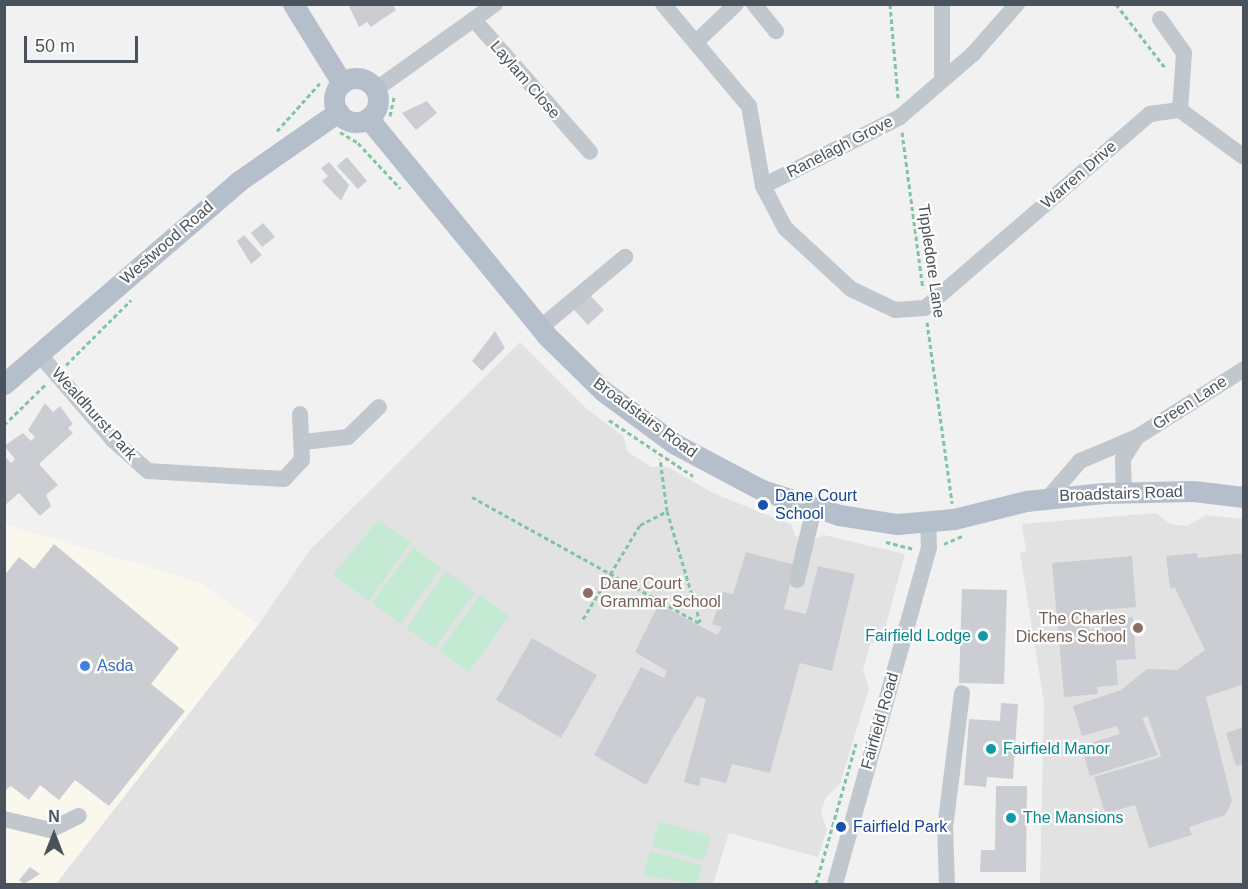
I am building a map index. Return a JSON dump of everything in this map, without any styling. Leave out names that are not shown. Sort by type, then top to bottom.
[{"type":"main road","points":[[293,4],[342,83]]},
{"type":"main road","points":[[360,79],[375,90],[376,108],[368,118],[348,121],[338,112],[335,94],[342,83],[360,79]]},
{"type":"main road","name":"Westwood Road","points":[[4,384],[239,181],[338,112]]},
{"type":"main road","name":"Broadstairs Road","points":[[368,118],[540,328],[603,391],[675,444],[762,490],[814,508],[870,521],[963,524],[1049,497],[1124,492],[1244,497]]},
{"type":"street","points":[[375,90],[495,4]]},
{"type":"street","points":[[663,4],[748,106],[763,186],[785,228],[851,289],[895,309],[926,308]]},
{"type":"street","points":[[696,42],[736,4]]},
{"type":"street","points":[[754,4],[776,31]]},
{"type":"street","points":[[942,4],[942,80]]},
{"type":"street","name":"Ranelagh Grove","points":[[763,186],[900,117],[942,80],[1017,4]]},
{"type":"street","points":[[1160,19],[1184,53],[1184,92],[1180,110],[1244,157]]},
{"type":"street","name":"Laylam Close","points":[[474,21],[571,144],[590,152]]},
{"type":"street","name":"Warren Drive","points":[[926,308],[1150,114],[1180,110]]},
{"type":"street","points":[[540,328],[624,257]]},
{"type":"street","name":"Wealdhurst Park","points":[[40,355],[148,471],[273,482],[295,472],[303,442],[300,414]]},
{"type":"street","name":"Green Lane","points":[[1049,497],[1064,475],[1095,453],[1137,437],[1244,369]]},
{"type":"street","points":[[303,442],[330,442],[348,437],[379,407]]},
{"type":"street","name":"Green Lane","points":[[1123,459],[1137,437]]},
{"type":"street","points":[[1095,453],[1123,459],[1124,492]]},
{"type":"street","points":[[797,580],[814,508]]},
{"type":"street","name":"Fairfield Road","points":[[835,885],[929,548],[928,522]]},
{"type":"street","points":[[947,885],[948,795],[962,693]]},
{"type":"street","points":[[4,819],[50,830],[79,816]]},
{"type":"path","name":"Tippledore Lane","points":[[890,4],[900,117],[926,308],[963,524]]},
{"type":"path","points":[[1116,4],[1184,92]]},
{"type":"path","points":[[299,112],[319,89],[321,75]]},
{"type":"path","points":[[393,125],[389,109],[396,93]]},
{"type":"path","points":[[358,143],[404,191]]},
{"type":"path","points":[[472,497],[701,624],[667,511],[660,458]]},
{"type":"path","points":[[583,619],[609,572],[640,525],[667,511]]},
{"type":"path","points":[[956,542],[963,524]]},
{"type":"path","points":[[892,543],[907,549]]},
{"type":"shaded area","name":"Dane Court Grammar School","points":[[520,342],[587,409],[623,436],[628,452],[651,467],[668,467],[713,493],[792,525],[795,536],[813,540],[824,535],[905,554],[883,636],[870,645],[863,670],[869,688],[840,784],[826,797],[821,812],[827,830],[818,857],[729,833],[713,884],[56,884],[259,624],[310,550]]},
{"type":"shaded area","name":"The Charles Dickens School","points":[[1156,513],[1170,524],[1187,526],[1206,515],[1243,519],[1243,884],[1040,884],[1044,703],[1020,553],[1026,551],[1022,524]]},
{"type":"shaded area","name":"Asda","points":[[4,524],[198,582],[259,624],[56,884],[5,884]]},
{"type":"green space","points":[[378,520],[411,542],[369,601],[333,575]]},
{"type":"green space","points":[[413,547],[441,568],[400,624],[372,603]]},
{"type":"green space","points":[[446,571],[475,592],[435,648],[406,628]]},
{"type":"green space","points":[[480,595],[509,616],[469,672],[440,651]]},
{"type":"green space","points":[[659,822],[711,836],[704,861],[652,846]]},
{"type":"green space","points":[[650,851],[702,866],[697,884],[643,875]]},
{"type":"building","points":[[392,4],[396,10],[371,27],[367,22],[359,27],[349,6]]},
{"type":"building","points":[[427,101],[437,113],[416,130],[402,113]]},
{"type":"building","points":[[347,157],[367,181],[358,189],[337,166]]},
{"type":"building","points":[[329,162],[349,185],[341,201],[322,181],[328,176],[321,168]]},
{"type":"building","points":[[263,223],[275,237],[262,247],[251,233]]},
{"type":"building","points":[[244,235],[262,255],[251,264],[237,241]]},
{"type":"building","points":[[589,294],[604,310],[588,325],[573,309]]},
{"type":"building","points":[[495,331],[505,348],[482,371],[472,361]]},
{"type":"building","points":[[45,403],[53,412],[60,406],[73,424],[68,428],[73,433],[39,464],[58,485],[46,495],[51,506],[40,516],[19,493],[4,506],[4,456],[11,463],[15,459],[4,446],[23,433],[31,441],[35,437],[28,430]]},
{"type":"building","name":"Asda","points":[[54,544],[179,648],[151,684],[185,711],[109,806],[75,780],[59,800],[40,785],[29,800],[11,786],[4,791],[4,576],[19,557],[34,569]]},
{"type":"building","points":[[746,552],[795,565],[784,609],[806,614],[818,566],[855,574],[832,671],[800,663],[770,773],[732,764],[726,783],[701,777],[699,786],[684,782],[706,699],[697,696],[646,785],[594,755],[641,667],[664,678],[667,671],[635,652],[659,604],[717,635],[722,627],[712,624],[723,592],[733,594]]},
{"type":"building","points":[[1197,553],[1198,558],[1244,553],[1244,684],[1206,697],[1232,801],[1225,815],[1189,827],[1192,835],[1149,848],[1135,805],[1105,813],[1094,777],[1161,757],[1148,716],[1142,718],[1158,755],[1090,776],[1081,746],[1120,734],[1117,726],[1082,736],[1073,706],[1121,690],[1147,669],[1177,670],[1205,650],[1175,588],[1170,588],[1166,556]]},
{"type":"building","points":[[1132,556],[1136,607],[1088,611],[1089,630],[1102,629],[1101,620],[1133,617],[1136,659],[1116,660],[1118,685],[1097,687],[1098,694],[1064,697],[1052,563]]},
{"type":"building","name":"Fairfield Lodge","points":[[962,589],[1007,590],[1004,684],[959,683]]},
{"type":"building","points":[[532,638],[597,675],[561,738],[496,700]]},
{"type":"building","name":"Fairfield Manor","points":[[1001,703],[1018,704],[1013,779],[987,777],[986,787],[964,785],[969,719],[1000,721]]},
{"type":"building","points":[[1244,727],[1244,764],[1236,766],[1226,733]]},
{"type":"building","name":"The Mansions","points":[[996,786],[1027,786],[1026,872],[980,872],[981,850],[995,850]]},
{"type":"building","points":[[30,867],[40,874],[24,884],[19,880]]},
{"type":"place","name":"Dane Court School","points":[[763,505]]},
{"type":"place","name":"Dane Court Grammar School","points":[[588,593]]},
{"type":"place","name":"The Charles Dickens School","points":[[1138,628]]},
{"type":"place","name":"Fairfield Lodge","points":[[983,636]]},
{"type":"place","name":"Asda","points":[[85,666]]},
{"type":"place","name":"Fairfield Manor","points":[[991,749]]},
{"type":"place","name":"The Mansions","points":[[1011,818]]},
{"type":"place","name":"Fairfield Park","points":[[841,827]]}]
